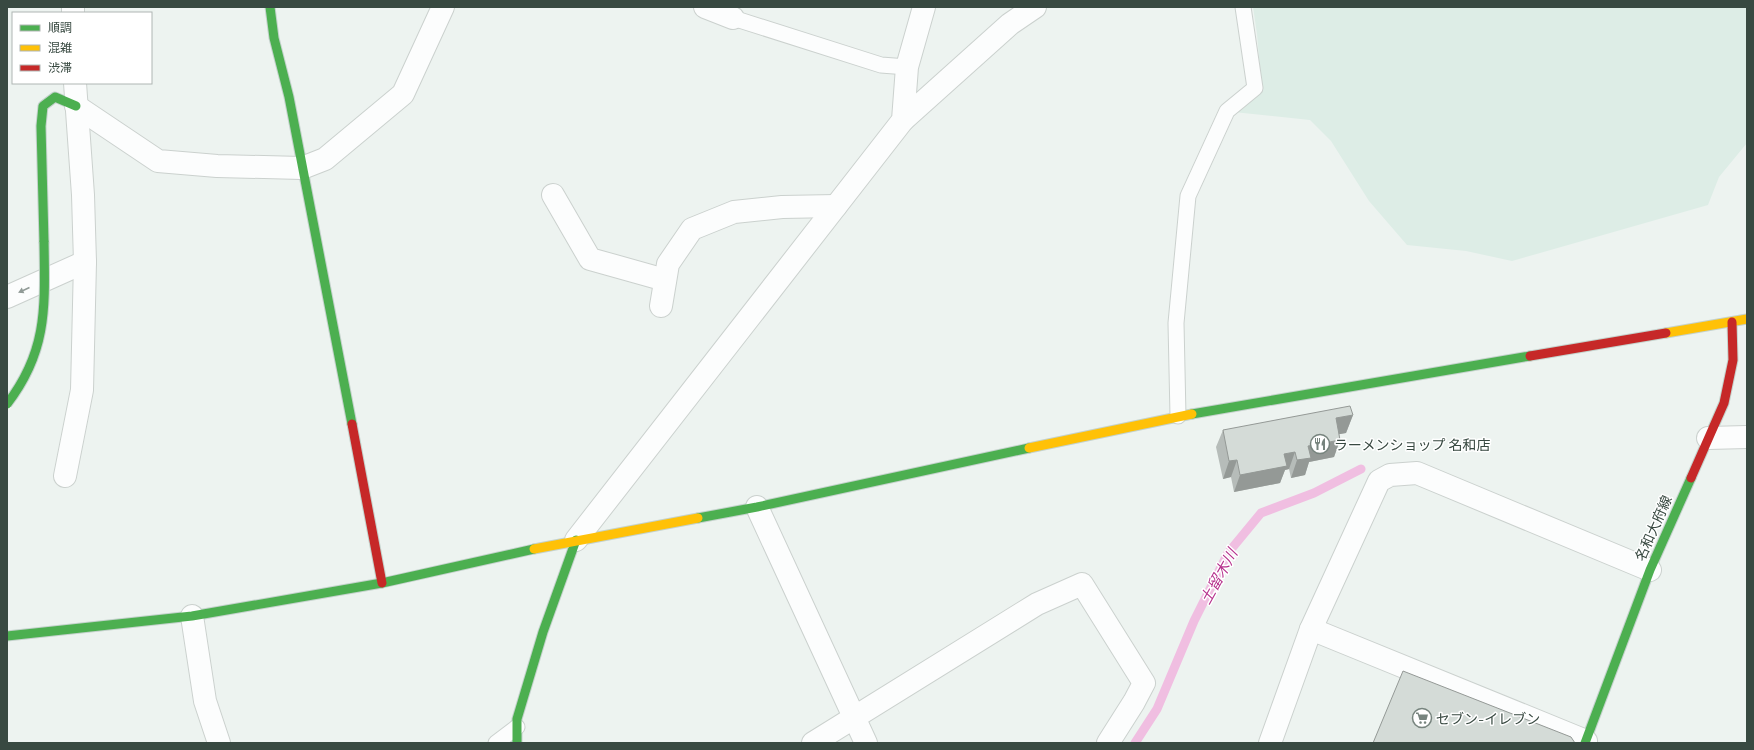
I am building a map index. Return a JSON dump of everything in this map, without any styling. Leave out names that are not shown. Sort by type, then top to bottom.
[{"type":"street","points":[[270,7],[274,38],[289,97],[382,583]]},
{"type":"street","points":[[7,404],[32,366],[40,344],[45,301],[41,126],[43,106],[55,97],[76,106],[158,161],[217,166],[302,168],[325,159],[403,94],[443,7]]},
{"type":"street","points":[[705,7],[733,18]]},
{"type":"street","points":[[903,120],[907,67],[924,7]]},
{"type":"street","points":[[517,743],[517,719],[543,632],[576,540],[903,120],[1010,24],[1035,7]]},
{"type":"street","points":[[65,476],[82,390],[85,262],[83,195],[75,84]]},
{"type":"street","points":[[553,195],[590,259],[665,280]]},
{"type":"street","points":[[661,306],[668,264],[692,229],[734,212],[782,207],[836,206]]},
{"type":"street","points":[[7,297],[85,262]]},
{"type":"street","points":[[7,636],[192,616],[382,583],[576,540],[757,507],[1178,416],[1747,319]]},
{"type":"street","name":"名和大府線","points":[[1585,742],[1650,570],[1724,403],[1733,360],[1732,322]]},
{"type":"street","points":[[1708,438],[1747,436]]},
{"type":"street","points":[[1270,743],[1311,629],[1379,482],[1390,475],[1417,473],[1650,570]]},
{"type":"street","points":[[757,507],[866,743]]},
{"type":"street","points":[[813,743],[1037,604],[1082,584],[1144,683],[1134,702],[1108,743]]},
{"type":"street","points":[[192,616],[205,702],[219,743]]},
{"type":"street","points":[[1311,629],[1585,742]]},
{"type":"lane","points":[[1178,416],[1176,322],[1188,196],[1227,111],[1256,88],[1243,7]]},
{"type":"lane","points":[[733,18],[881,65],[907,67]]},
{"type":"lane","points":[[496,743],[517,727]]},
{"type":"shaded area","points":[[1253,7],[1747,7],[1747,143],[1719,177],[1708,205],[1512,261],[1466,251],[1407,245],[1369,201],[1331,141],[1310,120],[1224,111],[1261,81]]},
{"type":"building","points":[[1350,406],[1353,415],[1336,418],[1340,440],[1308,446],[1311,458],[1297,460],[1295,452],[1284,454],[1287,466],[1240,475],[1237,460],[1229,461],[1223,430]]},
{"type":"building","points":[[1403,671],[1571,737],[1575,743],[1373,743]]},
{"type":"waterway","name":"土留木川","points":[[1135,743],[1157,709],[1194,621],[1228,553],[1261,513],[1314,493],[1361,469]]},
{"type":"traffic: fast","points":[[270,7],[274,38],[289,97],[352,424]]},
{"type":"traffic: fast","points":[[44,242],[41,126],[43,106],[55,97],[76,106]]},
{"type":"traffic: fast","points":[[7,404],[30,365],[37,346],[44,307],[44,242]]},
{"type":"traffic: fast","points":[[1192,414],[1530,356]]},
{"type":"traffic: fast","points":[[698,518],[757,507],[1029,448]]},
{"type":"traffic: fast","points":[[1585,743],[1650,570],[1691,478]]},
{"type":"traffic: fast","points":[[517,743],[517,719],[543,632],[576,540]]},
{"type":"traffic: fast","points":[[7,636],[192,616],[382,583],[534,549]]},
{"type":"traffic: slow","points":[[1666,333],[1747,319]]},
{"type":"traffic: slow","points":[[1029,448],[1192,414]]},
{"type":"traffic: slow","points":[[534,549],[698,518]]},
{"type":"traffic: jam","points":[[1691,478],[1724,403],[1733,360],[1732,322]]},
{"type":"traffic: jam","points":[[1530,356],[1666,333]]},
{"type":"traffic: jam","points":[[352,424],[382,583]]},
{"type":"place","name":"ラーメンショップ 名和店","points":[[1320,444]]},
{"type":"place","name":"セブン-イレブン","points":[[1422,718]]}]
